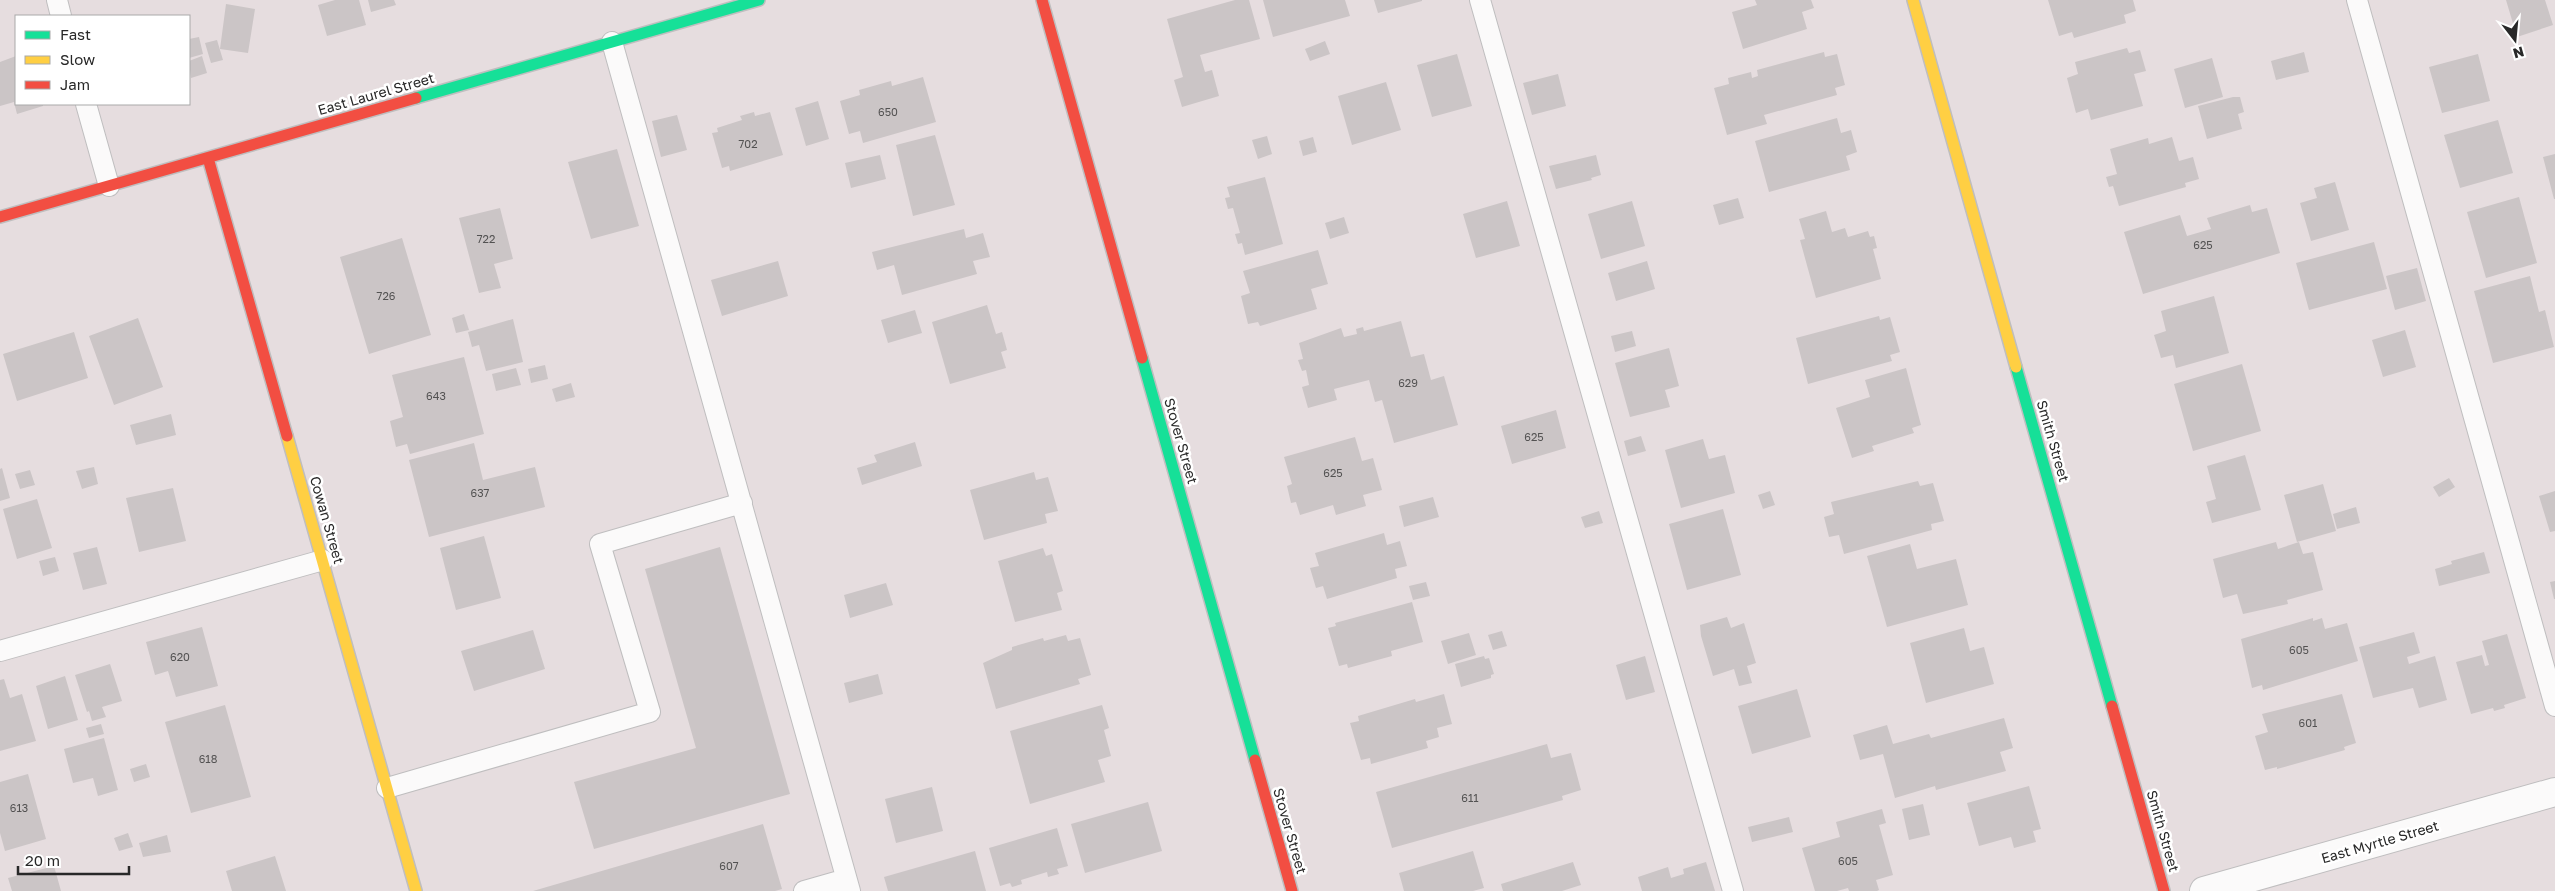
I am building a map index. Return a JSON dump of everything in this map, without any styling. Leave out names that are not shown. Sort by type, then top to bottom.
[{"type":"street","name":"East Laurel Street","points":[[0,217],[760,0]]},
{"type":"street","name":"Stover Street","points":[[1042,0],[1292,891]]},
{"type":"street","name":"Smith Street","points":[[1913,0],[2164,891]]},
{"type":"street","name":"Cowan Street","points":[[208,158],[416,891]]},
{"type":"street","name":"East Myrtle Street","points":[[2204,891],[2555,792]]},
{"type":"lane","points":[[57,0],[62,15]]},
{"type":"lane","points":[[1480,0],[1733,891]]},
{"type":"lane","points":[[2357,0],[2555,706]]},
{"type":"lane","points":[[612,42],[848,885],[804,891]]},
{"type":"lane","points":[[86,105],[109,186]]},
{"type":"lane","points":[[387,788],[650,712],[600,544],[742,503]]},
{"type":"lane","points":[[0,651],[323,560]]},
{"type":"building","points":[[335,0],[359,0],[366,25],[327,36],[318,5]]},
{"type":"building","points":[[368,0],[394,0],[396,5],[371,12]]},
{"type":"building","points":[[1235,0],[1249,0],[1260,39],[1200,55],[1205,72],[1212,70],[1219,96],[1182,107],[1174,80],[1183,77],[1167,19]]},
{"type":"building","points":[[1263,0],[1345,0],[1350,16],[1273,37]]},
{"type":"building","points":[[1374,0],[1422,0],[1422,1],[1378,13]]},
{"type":"building","points":[[1755,0],[1811,0],[1814,8],[1802,12],[1807,29],[1743,49],[1732,12],[1757,5]]},
{"type":"building","points":[[2048,0],[2133,0],[2136,11],[2124,15],[2126,23],[2074,38],[2072,32],[2059,36]]},
{"type":"building","points":[[2506,0],[2545,0],[2553,25],[2517,37]]},
{"type":"building","points":[[226,4],[255,9],[248,53],[220,49]]},
{"type":"building","points":[[199,37],[203,54],[190,58],[190,39]]},
{"type":"building","points":[[217,40],[223,60],[211,63],[205,43]]},
{"type":"building","points":[[1325,41],[1330,54],[1310,61],[1305,49]]},
{"type":"building","points":[[2127,48],[2129,53],[2140,50],[2146,71],[2134,74],[2143,106],[2091,120],[2088,109],[2076,113],[2067,78],[2078,74],[2075,62]]},
{"type":"building","points":[[1824,52],[1825,57],[1837,54],[1845,85],[1835,88],[1837,95],[1764,115],[1767,124],[1727,135],[1714,88],[1729,84],[1728,78],[1751,72],[1752,78],[1758,76],[1757,70]]},
{"type":"building","points":[[2304,52],[2309,72],[2276,80],[2271,61]]},
{"type":"building","points":[[1457,54],[1472,106],[1432,117],[1417,65]]},
{"type":"building","points":[[2478,54],[2490,101],[2442,113],[2429,67]]},
{"type":"building","points":[[15,56],[15,105],[43,106],[17,114],[14,102],[0,106],[0,62]]},
{"type":"building","points":[[202,56],[207,73],[191,78],[190,61]]},
{"type":"building","points":[[2212,58],[2223,97],[2185,108],[2174,69]]},
{"type":"building","points":[[1558,74],[1566,106],[1532,115],[1523,83]]},
{"type":"building","points":[[923,77],[936,122],[863,143],[860,131],[849,134],[840,101],[860,95],[859,90],[891,81],[892,86]]},
{"type":"building","points":[[1386,82],[1401,130],[1352,145],[1338,96]]},
{"type":"building","points":[[2240,97],[2244,112],[2238,114],[2242,129],[2207,139],[2198,106]]},
{"type":"building","points":[[818,101],[829,139],[806,146],[795,108]]},
{"type":"building","points":[[754,112],[755,116],[770,112],[783,155],[730,171],[729,166],[722,168],[712,133],[718,132],[717,128],[742,120],[740,116]]},
{"type":"building","points":[[677,115],[687,150],[661,157],[652,121]]},
{"type":"building","points":[[1837,118],[1841,133],[1851,130],[1857,152],[1846,156],[1850,170],[1769,192],[1755,141]]},
{"type":"building","points":[[2498,120],[2513,173],[2460,188],[2444,135]]},
{"type":"building","points":[[935,135],[955,205],[913,216],[896,145]]},
{"type":"building","points":[[1267,136],[1272,154],[1258,159],[1252,140]]},
{"type":"building","points":[[1313,137],[1317,152],[1303,156],[1299,141]]},
{"type":"building","points":[[2172,137],[2179,161],[2193,157],[2199,179],[2185,183],[2186,187],[2119,206],[2113,186],[2109,187],[2106,177],[2117,174],[2110,149],[2148,138],[2149,144]]},
{"type":"building","points":[[617,149],[639,226],[591,239],[568,162]]},
{"type":"building","points":[[2555,154],[2555,199],[2554,199],[2543,157]]},
{"type":"building","points":[[880,155],[886,179],[851,188],[845,163]]},
{"type":"building","points":[[1596,155],[1601,175],[1591,178],[1592,180],[1556,189],[1549,166]]},
{"type":"building","points":[[1265,177],[1283,244],[1245,255],[1242,243],[1238,244],[1235,234],[1240,233],[1233,208],[1228,209],[1225,198],[1230,197],[1227,187]]},
{"type":"building","points":[[2335,182],[2349,230],[2311,241],[2300,203],[2317,198],[2314,188]]},
{"type":"building","points":[[2519,197],[2537,263],[2486,278],[2467,212]]},
{"type":"building","points":[[1738,198],[1744,218],[1719,225],[1713,205]]},
{"type":"building","points":[[1507,201],[1520,246],[1476,258],[1463,214]]},
{"type":"building","points":[[1632,201],[1645,246],[1601,259],[1588,214]]},
{"type":"building","points":[[2250,205],[2252,212],[2267,208],[2280,253],[2143,294],[2124,232],[2180,215],[2187,236],[2211,229],[2207,218]]},
{"type":"building","points":[[500,208],[513,259],[494,264],[501,288],[479,293],[459,218]]},
{"type":"building","points":[[1826,211],[1832,232],[1845,228],[1848,237],[1868,231],[1870,237],[1874,236],[1877,248],[1873,249],[1881,279],[1816,298],[1800,240],[1805,239],[1799,219]]},
{"type":"building","points":[[1344,217],[1349,233],[1330,239],[1325,223]]},
{"type":"building","points":[[964,229],[966,238],[983,233],[990,257],[973,261],[977,274],[902,295],[894,265],[877,270],[872,252]]},
{"type":"building","points":[[402,238],[431,335],[369,354],[340,257]]},
{"type":"building","points":[[2374,242],[2387,289],[2309,310],[2296,263]]},
{"type":"building","points":[[1318,250],[1328,284],[1311,289],[1317,309],[1260,326],[1258,322],[1248,324],[1241,296],[1250,293],[1243,271]]},
{"type":"building","points":[[778,261],[788,296],[722,316],[711,280]]},
{"type":"building","points":[[1647,261],[1655,289],[1616,301],[1608,273]]},
{"type":"building","points":[[2417,268],[2426,301],[2395,310],[2386,276]]},
{"type":"building","points":[[2530,276],[2539,312],[2545,310],[2554,347],[2493,363],[2474,291]]},
{"type":"building","points":[[2214,296],[2229,353],[2176,368],[2173,355],[2161,358],[2154,335],[2166,331],[2161,311]]},
{"type":"building","points":[[987,305],[996,334],[1002,332],[1007,350],[1001,352],[1006,368],[950,384],[932,322]]},
{"type":"building","points":[[915,310],[922,333],[888,343],[881,320]]},
{"type":"building","points":[[464,314],[469,330],[456,333],[452,318]]},
{"type":"building","points":[[1879,316],[1880,320],[1890,317],[1900,352],[1890,355],[1892,361],[1808,384],[1796,338]]},
{"type":"building","points":[[138,318],[163,387],[114,405],[89,336]]},
{"type":"building","points":[[513,319],[523,362],[486,371],[479,345],[472,347],[468,332]]},
{"type":"building","points":[[1401,321],[1411,357],[1424,354],[1431,380],[1444,376],[1458,425],[1394,443],[1382,400],[1375,402],[1369,380],[1334,389],[1337,400],[1308,408],[1302,387],[1309,385],[1306,370],[1302,371],[1298,360],[1303,359],[1299,343],[1341,328],[1344,337],[1357,334],[1356,329],[1363,327],[1364,331]]},
{"type":"building","points":[[2405,330],[2416,367],[2383,377],[2372,340]]},
{"type":"building","points":[[1632,331],[1636,346],[1615,352],[1611,336]]},
{"type":"building","points":[[74,332],[88,378],[17,401],[3,354]]},
{"type":"building","points":[[1669,348],[1679,386],[1665,390],[1670,407],[1630,417],[1615,363]]},
{"type":"building","points":[[464,357],[484,434],[410,454],[407,444],[396,447],[390,421],[403,417],[392,375]]},
{"type":"building","points":[[2242,364],[2261,431],[2193,451],[2174,384]]},
{"type":"building","points":[[545,365],[548,379],[531,383],[528,369]]},
{"type":"building","points":[[516,368],[521,385],[496,391],[492,374]]},
{"type":"building","points":[[1906,368],[1921,425],[1912,428],[1914,433],[1872,446],[1874,451],[1852,458],[1836,408],[1870,397],[1865,380]]},
{"type":"building","points":[[571,383],[575,397],[556,402],[552,389]]},
{"type":"building","points":[[1556,410],[1566,448],[1512,464],[1501,426]]},
{"type":"building","points":[[171,414],[176,435],[136,445],[130,425]]},
{"type":"building","points":[[1641,436],[1646,451],[1628,456],[1624,441]]},
{"type":"building","points":[[1355,437],[1362,461],[1373,458],[1382,490],[1363,495],[1366,506],[1336,515],[1333,505],[1300,515],[1296,502],[1291,503],[1287,486],[1292,484],[1284,457]]},
{"type":"building","points":[[1703,439],[1709,459],[1725,455],[1735,493],[1681,508],[1665,450]]},
{"type":"building","points":[[915,442],[922,466],[862,485],[857,468],[877,462],[874,455]]},
{"type":"building","points":[[474,443],[483,480],[535,467],[545,507],[429,537],[409,460]]},
{"type":"building","points":[[2245,455],[2261,510],[2212,523],[2206,502],[2216,499],[2207,466]]},
{"type":"building","points":[[94,467],[98,484],[82,489],[76,471]]},
{"type":"building","points":[[2,468],[10,498],[0,501],[0,469]]},
{"type":"building","points":[[30,470],[35,485],[20,489],[15,474]]},
{"type":"building","points":[[1034,472],[1036,480],[1048,477],[1058,511],[1045,514],[1047,523],[984,540],[970,490]]},
{"type":"building","points":[[2449,478],[2455,487],[2439,497],[2433,487]]},
{"type":"building","points":[[1918,481],[1920,486],[1933,483],[1944,521],[1931,524],[1932,530],[1844,554],[1839,535],[1829,537],[1824,517],[1834,514],[1831,502]]},
{"type":"building","points":[[2323,484],[2336,531],[2297,542],[2284,495]]},
{"type":"building","points":[[173,488],[186,541],[139,552],[126,498]]},
{"type":"building","points":[[1770,491],[1775,505],[1763,509],[1758,495]]},
{"type":"building","points":[[2555,491],[2555,531],[2550,532],[2539,496]]},
{"type":"building","points":[[1433,497],[1439,517],[1404,527],[1399,506]]},
{"type":"building","points":[[37,499],[52,548],[17,559],[3,509]]},
{"type":"building","points":[[2356,507],[2360,523],[2337,529],[2333,514]]},
{"type":"building","points":[[1723,509],[1741,575],[1687,590],[1669,524]]},
{"type":"building","points":[[1599,511],[1603,523],[1585,528],[1581,517]]},
{"type":"building","points":[[1384,533],[1387,545],[1400,541],[1407,566],[1395,569],[1397,578],[1327,599],[1323,586],[1316,588],[1310,568],[1319,566],[1315,553]]},
{"type":"building","points":[[484,536],[501,598],[456,610],[440,548]]},
{"type":"building","points":[[2276,542],[2278,549],[2299,542],[2303,554],[2313,552],[2323,590],[2287,600],[2288,604],[2243,614],[2237,594],[2223,598],[2213,559]]},
{"type":"building","points":[[1910,544],[1917,569],[1956,559],[1968,605],[1887,627],[1867,556]]},
{"type":"building","points":[[97,547],[107,584],[83,590],[73,553]]},
{"type":"building","points":[[720,547],[790,794],[594,849],[574,782],[696,748],[645,569]]},
{"type":"building","points":[[1043,548],[1046,556],[1052,554],[1063,591],[1057,593],[1062,610],[1015,622],[998,561]]},
{"type":"building","points":[[2484,552],[2490,573],[2439,586],[2435,569],[2452,564],[2451,561]]},
{"type":"building","points":[[55,557],[59,571],[43,576],[39,561]]},
{"type":"building","points":[[2555,581],[2555,599],[2554,599],[2550,582]]},
{"type":"building","points":[[1426,582],[1430,596],[1413,600],[1409,586]]},
{"type":"building","points":[[886,583],[893,605],[850,618],[844,595]]},
{"type":"building","points":[[1412,602],[1423,642],[1391,651],[1392,656],[1348,668],[1347,664],[1339,666],[1328,628],[1336,626],[1335,623]]},
{"type":"building","points":[[1727,617],[1731,628],[1744,623],[1756,663],[1747,666],[1752,683],[1739,686],[1734,669],[1713,676],[1701,636],[1700,625]]},
{"type":"building","points":[[2313,618],[2313,621],[2322,618],[2325,629],[2347,623],[2358,661],[2263,690],[2262,685],[2252,688],[2241,639]]},
{"type":"building","points":[[202,627],[218,686],[176,697],[168,671],[155,675],[146,642]]},
{"type":"building","points":[[1964,628],[1970,651],[1984,647],[1994,684],[1926,703],[1910,643]]},
{"type":"building","points":[[533,630],[545,669],[474,691],[461,651]]},
{"type":"building","points":[[1502,631],[1507,646],[1493,650],[1488,635]]},
{"type":"building","points":[[2414,632],[2420,653],[2407,657],[2409,664],[2435,656],[2447,700],[2419,708],[2413,688],[2373,698],[2359,647]]},
{"type":"building","points":[[1469,633],[1476,655],[1448,664],[1441,641]]},
{"type":"building","points":[[2507,634],[2526,698],[2504,705],[2505,708],[2494,711],[2493,708],[2471,714],[2456,662],[2482,655],[2485,666],[2489,665],[2482,641]]},
{"type":"building","points":[[1066,635],[1068,641],[1080,638],[1091,675],[1078,679],[1080,684],[996,709],[983,663],[1012,650],[1012,647],[1043,638],[1044,641]]},
{"type":"building","points":[[1484,656],[1485,659],[1489,658],[1494,674],[1491,675],[1491,678],[1461,687],[1455,664]]},
{"type":"building","points":[[1645,656],[1655,692],[1626,700],[1616,665]]},
{"type":"building","points":[[110,664],[122,701],[102,707],[106,717],[92,721],[89,711],[87,712],[75,675]]},
{"type":"building","points":[[878,674],[883,694],[849,703],[844,683]]},
{"type":"building","points":[[65,676],[78,720],[48,729],[36,686]]},
{"type":"building","points":[[4,679],[10,698],[22,694],[36,741],[0,751],[0,680]]},
{"type":"building","points":[[1797,689],[1811,737],[1752,754],[1738,706]]},
{"type":"building","points":[[1444,694],[1452,724],[1437,728],[1439,737],[1426,741],[1428,748],[1371,764],[1370,758],[1361,760],[1350,723],[1359,721],[1358,716],[1415,699],[1416,702]]},
{"type":"building","points":[[2342,694],[2356,743],[2344,747],[2345,750],[2277,769],[2277,767],[2265,770],[2255,736],[2268,732],[2262,714]]},
{"type":"building","points":[[225,705],[251,797],[191,813],[165,722]]},
{"type":"building","points":[[1102,705],[1109,728],[1104,730],[1111,756],[1098,760],[1105,782],[1030,804],[1010,731]]},
{"type":"building","points":[[2004,718],[2013,748],[2000,752],[2006,771],[1936,790],[1935,786],[1895,798],[1883,754],[1860,760],[1853,735],[1887,725],[1893,744],[1929,734],[1931,738]]},
{"type":"building","points":[[101,724],[104,734],[89,738],[86,728]]},
{"type":"building","points":[[104,738],[118,790],[98,796],[93,778],[73,783],[64,749]]},
{"type":"building","points":[[1547,744],[1551,758],[1571,753],[1581,790],[1562,796],[1563,800],[1392,848],[1376,792]]},
{"type":"building","points":[[146,764],[150,777],[134,782],[130,769]]},
{"type":"building","points":[[28,774],[46,839],[5,851],[0,833],[0,782]]},
{"type":"building","points":[[2029,786],[2041,829],[2033,831],[2036,842],[2014,848],[2011,837],[1979,846],[1967,803]]},
{"type":"building","points":[[932,787],[943,831],[896,843],[885,799]]},
{"type":"building","points":[[1148,802],[1162,851],[1085,873],[1071,824]]},
{"type":"building","points":[[1923,804],[1930,835],[1909,840],[1902,809]]},
{"type":"building","points":[[1882,809],[1886,823],[1879,825],[1893,875],[1876,880],[1879,890],[1877,891],[1849,891],[1848,888],[1837,891],[1815,891],[1802,848],[1840,837],[1836,822]]},
{"type":"building","points":[[1789,817],[1793,832],[1752,842],[1748,827]]},
{"type":"building","points":[[763,824],[782,889],[775,891],[533,891]]},
{"type":"building","points":[[1057,828],[1068,866],[1057,869],[1059,874],[1048,877],[1047,872],[1021,880],[1022,884],[1012,887],[1010,883],[1000,886],[989,848]]},
{"type":"building","points":[[128,833],[133,847],[119,851],[114,838]]},
{"type":"building","points":[[167,835],[171,852],[143,857],[139,843]]},
{"type":"building","points":[[975,851],[986,891],[888,891],[884,877]]},
{"type":"building","points":[[1473,851],[1484,888],[1473,891],[1404,891],[1399,873]]},
{"type":"building","points":[[275,856],[286,891],[232,891],[226,871]]},
{"type":"building","points":[[1573,862],[1581,885],[1562,891],[1503,891],[1501,884]]},
{"type":"building","points":[[1706,862],[1715,891],[1642,891],[1638,877],[1668,867],[1671,878],[1684,874],[1683,869]]},
{"type":"building","points":[[54,866],[61,891],[12,891],[8,878]]},
{"type":"traffic: fast","points":[[416,98],[759,0]]},
{"type":"traffic: fast","points":[[1142,358],[1255,760]]},
{"type":"traffic: fast","points":[[2016,367],[2112,706]]},
{"type":"traffic: slow","points":[[1913,0],[2016,367]]},
{"type":"traffic: slow","points":[[287,436],[416,891]]},
{"type":"traffic: jam","points":[[1042,0],[1142,358]]},
{"type":"traffic: jam","points":[[0,217],[416,98]]},
{"type":"traffic: jam","points":[[208,158],[287,436]]},
{"type":"traffic: jam","points":[[2112,706],[2164,891]]},
{"type":"traffic: jam","points":[[1255,760],[1292,891]]}]
